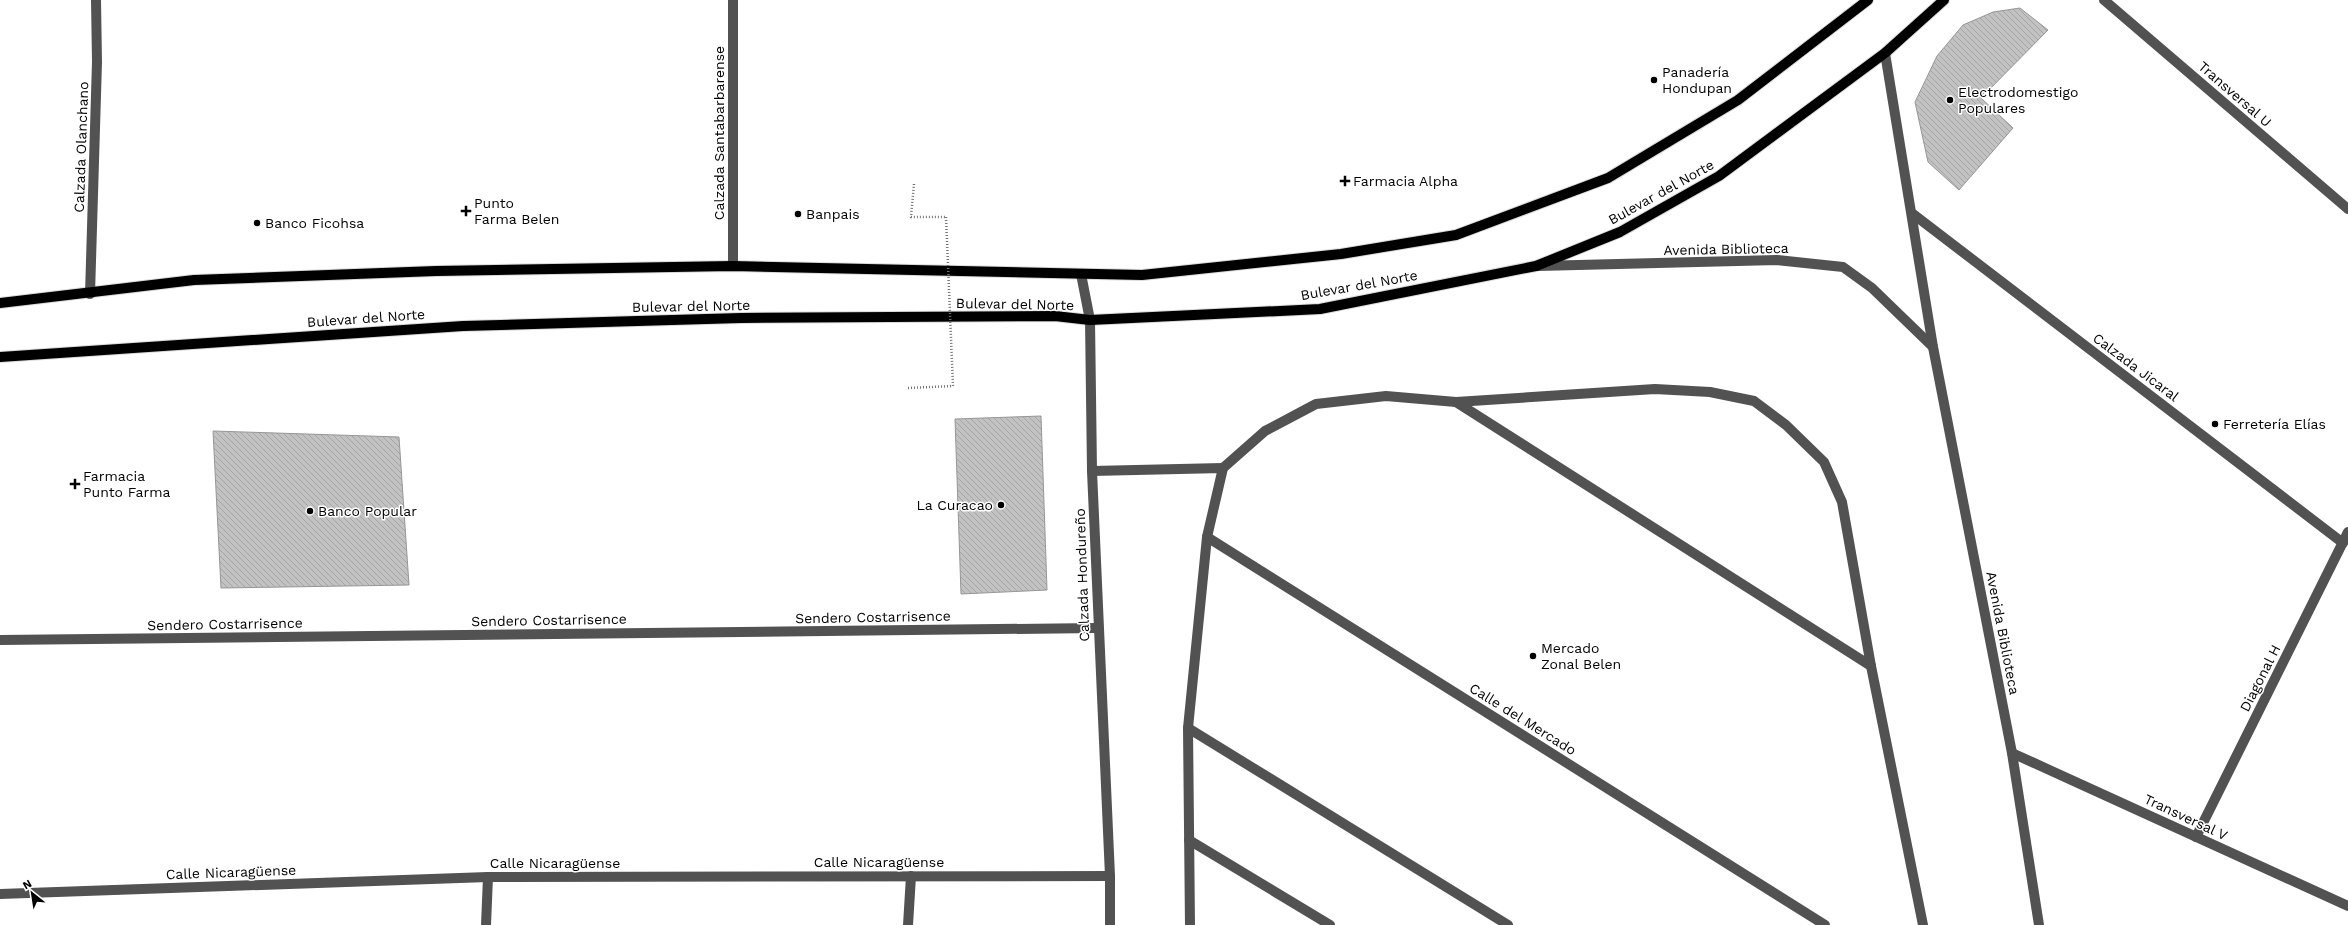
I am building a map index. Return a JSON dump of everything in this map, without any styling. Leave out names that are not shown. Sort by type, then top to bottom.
[{"type":"main road","points":[[0,304],[194,280],[436,271],[733,266],[1142,275],[1341,254],[1456,235],[1608,178],[1738,100],[1868,0]]},
{"type":"main road","name":"Bulevar del Norte","points":[[0,357],[463,326],[741,318],[1055,316],[1090,320],[1320,309],[1536,266],[1620,232],[1718,176],[1885,53],[1944,0]]},
{"type":"street","name":"Calzada Olanchano","points":[[90,294],[97,62],[96,0]]},
{"type":"street","name":"Calzada Santabarbarense","points":[[733,0],[733,266]]},
{"type":"street","name":"Transversal U","points":[[2104,0],[2348,209]]},
{"type":"street","name":"Avenida Biblioteca","points":[[1885,53],[1913,214],[1933,347],[2012,753],[2039,925]]},
{"type":"street","name":"Calzada Jicaral","points":[[1913,214],[2343,543]]},
{"type":"street","name":"Avenida Biblioteca","points":[[1536,266],[1777,260],[1843,267],[1872,288],[1933,347]]},
{"type":"street","name":"Calzada Hondureño","points":[[1081,274],[1090,320],[1092,471],[1110,876],[1110,925]]},
{"type":"street","points":[[1190,925],[1188,728],[1206,537],[1223,468],[1265,431],[1316,404],[1386,396],[1456,402],[1655,389],[1710,392],[1754,401],[1786,425],[1824,462],[1842,502],[1871,666],[1923,925]]},
{"type":"street","points":[[1456,402],[1871,666]]},
{"type":"street","points":[[1092,471],[1223,468]]},
{"type":"street","name":"Diagonal H","points":[[2196,837],[2348,532]]},
{"type":"street","name":"Calle del Mercado","points":[[1206,537],[1825,925]]},
{"type":"street","name":"Sendero Costarrisence","points":[[0,640],[1098,628]]},
{"type":"street","points":[[1188,728],[1508,925]]},
{"type":"street","name":"Transversal V","points":[[2012,753],[2348,906]]},
{"type":"street","points":[[1189,840],[1330,925]]},
{"type":"street","points":[[908,925],[910,876]]},
{"type":"street","name":"Calle Nicaragüense","points":[[0,894],[488,877],[1110,876]]},
{"type":"street","points":[[486,925],[488,877]]},
{"type":"path","points":[[908,388],[953,386],[946,217],[911,217],[914,184]]},
{"type":"building","name":"Electrodomestigo Populares","points":[[2020,8],[2048,30],[1981,98],[2013,128],[1959,190],[1928,162],[1915,102],[1937,56],[1963,25],[1993,12]]},
{"type":"building","name":"La Curacao","points":[[1041,416],[1047,590],[961,594],[955,419]]},
{"type":"building","name":"Banco Popular","points":[[213,431],[399,437],[409,585],[221,588]]},
{"type":"place","name":"Panadería Hondupan","points":[[1654,80]]},
{"type":"place","name":"Electrodomestigo Populares","points":[[1950,100]]},
{"type":"place","name":"Farmacia Alpha","points":[[1345,181]]},
{"type":"place","name":"Punto Farma Belen","points":[[466,211]]},
{"type":"place","name":"Banpais","points":[[798,214]]},
{"type":"place","name":"Banco Ficohsa","points":[[257,223]]},
{"type":"place","name":"Ferretería Elías","points":[[2215,424]]},
{"type":"place","name":"Farmacia Punto Farma","points":[[75,484]]},
{"type":"place","name":"La Curacao","points":[[1001,505]]},
{"type":"place","name":"Banco Popular","points":[[310,511]]},
{"type":"place","name":"Mercado Zonal Belen","points":[[1533,656]]}]
